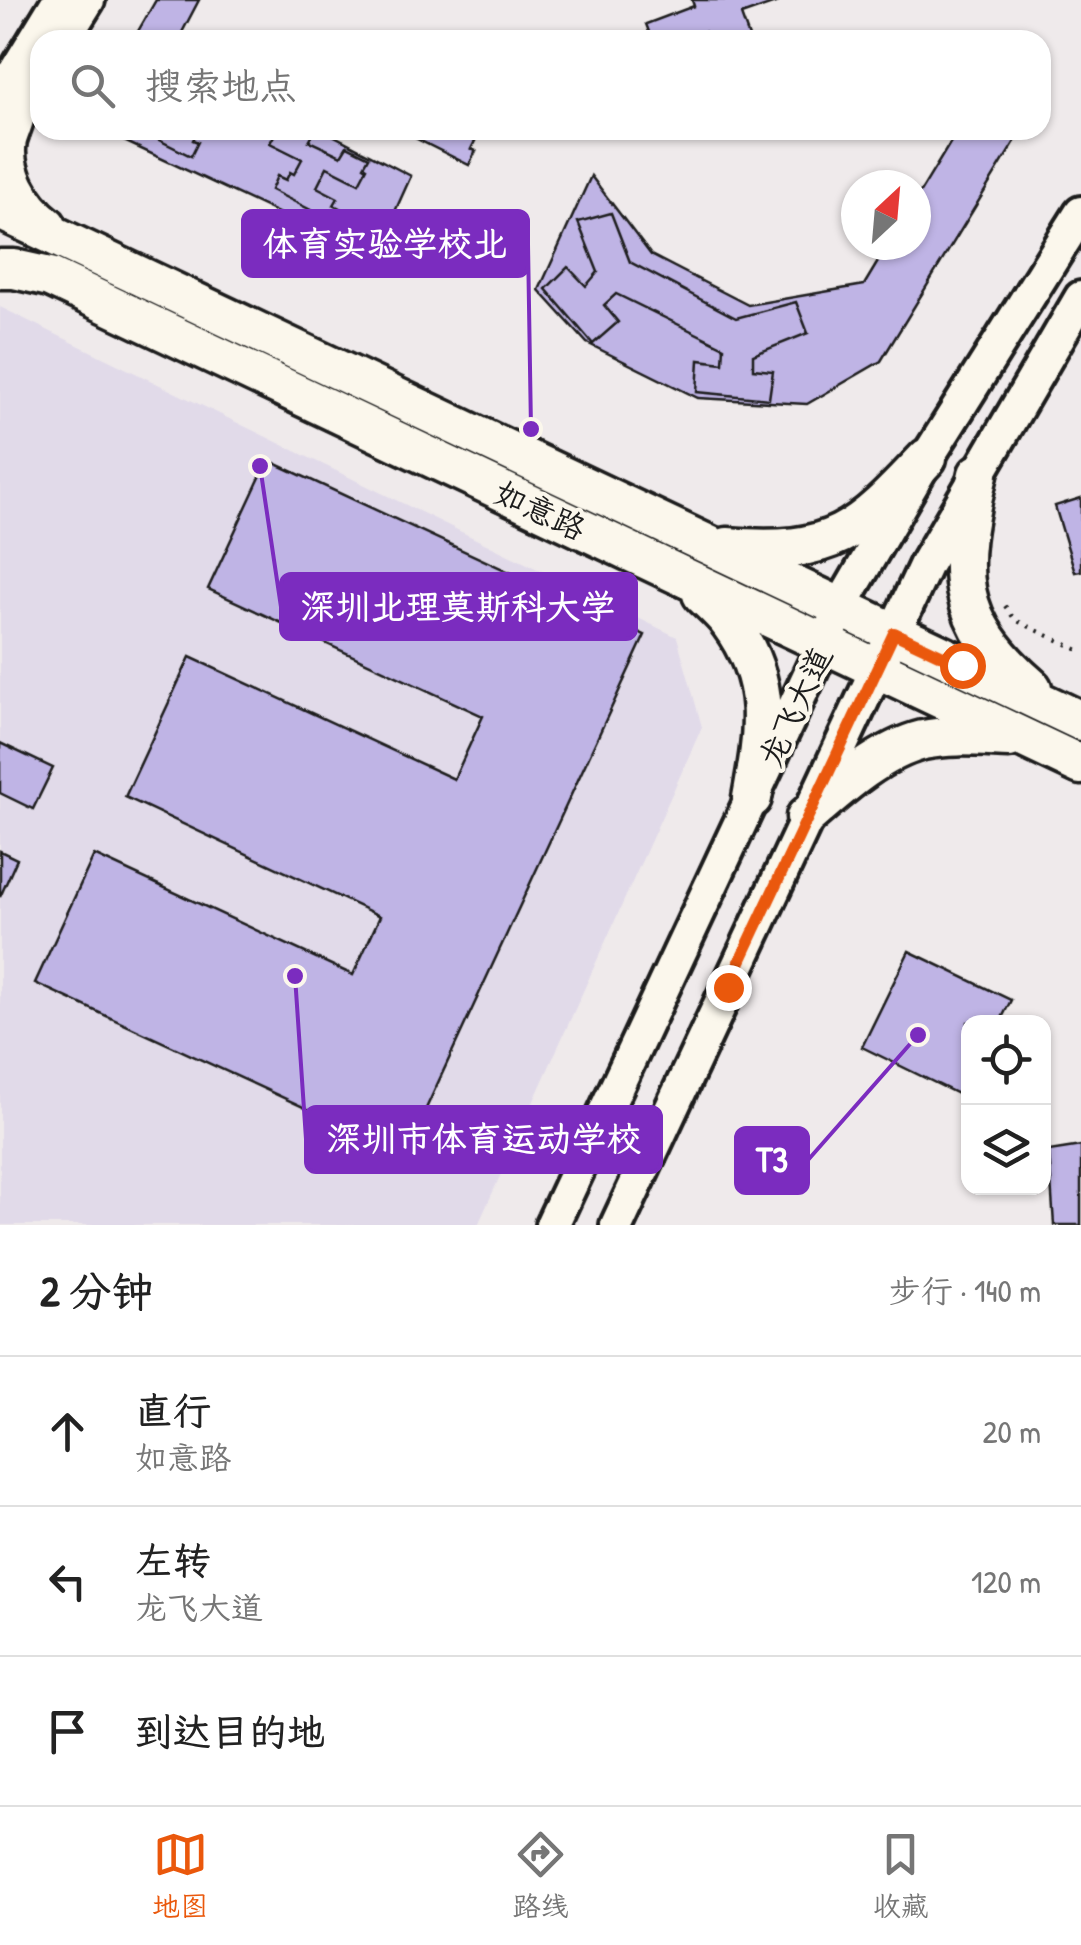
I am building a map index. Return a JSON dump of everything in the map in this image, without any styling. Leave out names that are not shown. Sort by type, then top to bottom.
[{"type":"main road","points":[[45,30],[59,0]]},
{"type":"main road","points":[[69,30],[88,0]]},
{"type":"main road","points":[[30,63],[5,118],[6,157],[22,200],[40,221],[65,240]]},
{"type":"main road","points":[[5,118],[30,89]]},
{"type":"main road","name":"如意路","points":[[0,210],[1069,716]]},
{"type":"main road","name":"龙飞大道","points":[[552,1225],[841,608],[928,458],[1081,214]]},
{"type":"main road","name":"如意路","points":[[0,253],[1081,765]]},
{"type":"main road","points":[[0,269],[50,277]]},
{"type":"main road","name":"龙飞大道","points":[[617,1225],[926,564],[1081,298]]},
{"type":"main road","points":[[709,545],[799,548],[828,542],[857,526],[928,458]]},
{"type":"main road","points":[[978,474],[966,524],[962,571],[968,605],[986,640],[1015,674],[1069,716]]},
{"type":"main road","points":[[690,581],[729,621],[748,651],[758,678],[764,719],[752,798]]},
{"type":"main road","points":[[806,817],[852,777],[922,740],[969,736],[1024,739]]},
{"type":"path","points":[[997,595],[1015,620],[1081,651]]},
{"type":"shaded area","points":[[0,307],[677,637],[702,727],[478,1225],[0,1225]]},
{"type":"building","points":[[156,0],[199,0],[183,30],[139,30]]},
{"type":"building","points":[[692,0],[784,0],[741,15],[746,30],[648,30],[646,24],[694,6]]},
{"type":"building","points":[[159,140],[198,142],[191,156]]},
{"type":"building","points":[[310,140],[341,156],[347,146],[369,157],[359,183],[327,167],[317,187],[338,198],[334,205],[340,208],[333,221],[271,190],[277,176],[286,180],[302,159],[270,143]]},
{"type":"building","points":[[342,140],[411,176],[374,258],[124,141]]},
{"type":"building","points":[[419,140],[473,140],[471,149],[476,151],[469,165]]},
{"type":"building","points":[[952,140],[1016,140],[881,361],[807,404],[698,398],[587,343],[539,290],[591,176],[651,255],[748,305],[864,285],[879,260],[931,260],[931,174]]},
{"type":"building","points":[[611,213],[630,262],[736,318],[796,302],[808,333],[753,355],[753,369],[773,371],[769,399],[697,392],[699,360],[723,363],[724,347],[616,294],[604,305],[618,322],[593,344],[546,289],[568,267],[586,286],[598,272],[578,222]]},
{"type":"building","points":[[268,460],[645,635],[405,1154],[35,983],[94,855],[353,975],[380,916],[125,797],[190,657],[454,779],[483,716],[208,589]]},
{"type":"building","points":[[1081,498],[1081,571],[1075,572],[1055,506]]},
{"type":"building","points":[[0,743],[53,768],[33,809],[0,793]]},
{"type":"building","points":[[0,851],[17,859],[0,897]]},
{"type":"building","points":[[909,951],[1011,1000],[1004,1015],[961,1015],[961,1096],[862,1047]]},
{"type":"building","points":[[1081,1146],[1081,1225],[1054,1225],[1051,1151]]},
{"type":"place","name":"体育实验学校北","points":[[531,429]]},
{"type":"place","name":"深圳北理莫斯科大学","points":[[260,466]]},
{"type":"place","name":"深圳市体育运动学校","points":[[295,976]]},
{"type":"place","name":"T3","points":[[918,1035]]},
{"type":"route","points":[[728,987],[894,633],[962,665]]}]
